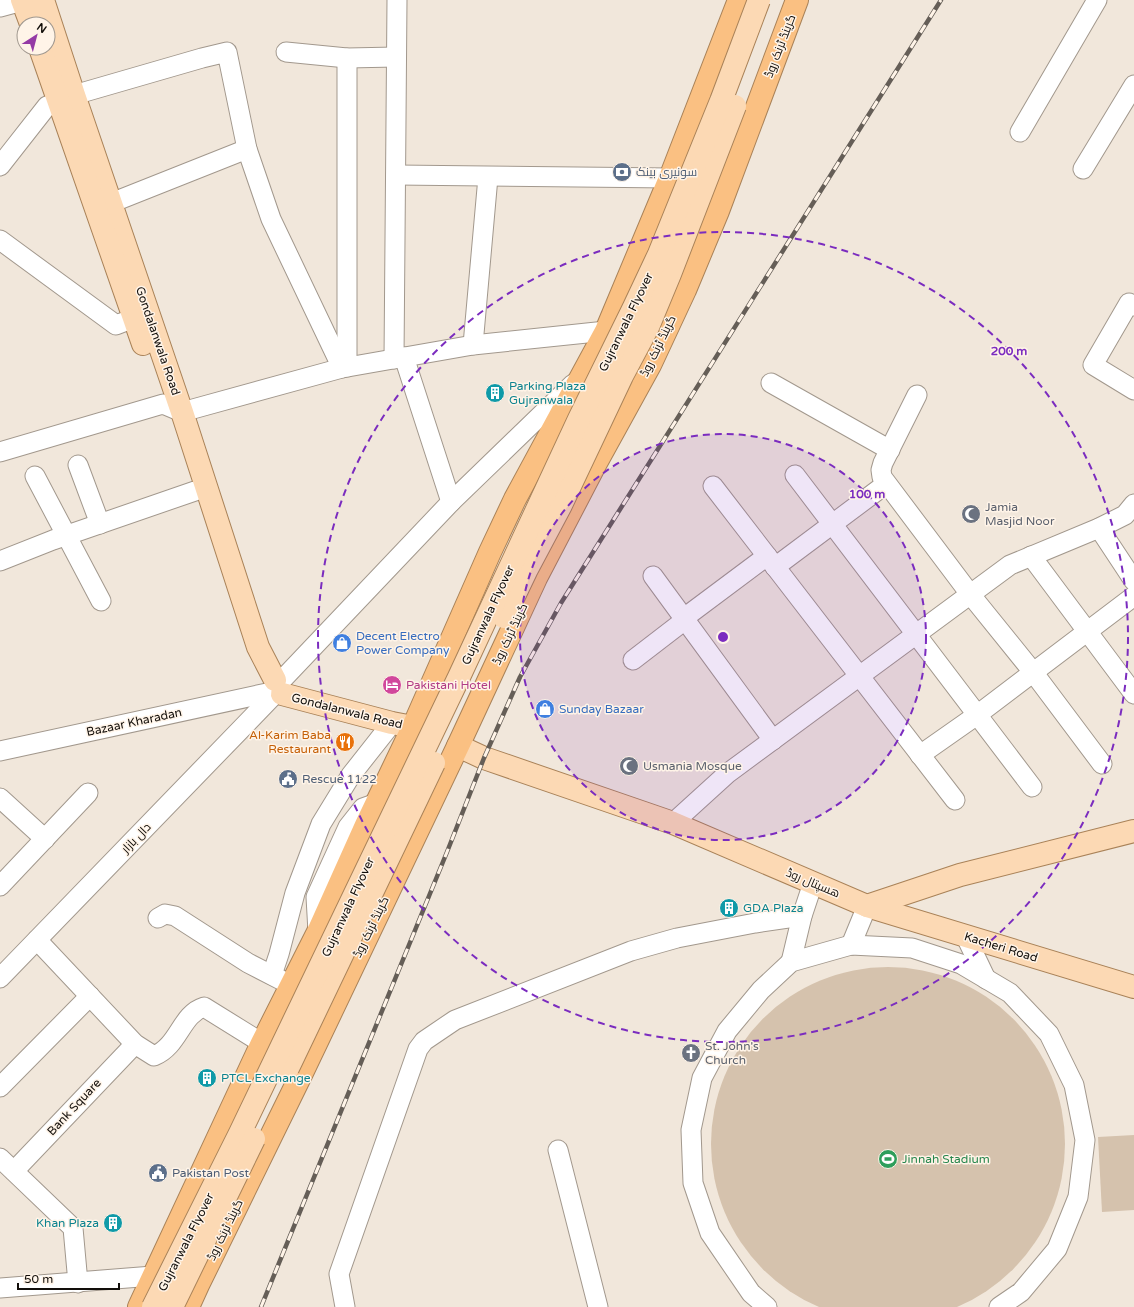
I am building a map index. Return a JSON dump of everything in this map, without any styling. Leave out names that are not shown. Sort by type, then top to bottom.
[{"type":"highway","points":[[139,1307],[262,1043],[281,980],[318,932],[377,803],[403,725],[515,499],[606,331],[670,178],[739,0]]},
{"type":"highway","name":"گرینڈ ٹرنک روڈ","points":[[188,1307],[301,1075],[458,746],[536,578],[596,463],[650,365],[685,290],[718,211],[798,0]]},
{"type":"highway","points":[[490,552],[536,578]]},
{"type":"highway","points":[[318,932],[362,947]]},
{"type":"main road","points":[[29,0],[30,16]]},
{"type":"main road","name":"Gondalanwala Road","points":[[29,0],[66,98],[111,203],[173,408],[195,491],[243,632],[274,689],[403,725]]},
{"type":"main road","name":"Gujranwala Flyover","points":[[153,1307],[247,1118],[459,676],[579,419],[634,307],[662,246],[721,101],[759,0]]},
{"type":"main road","name":"Gujranwala Flyover","points":[[172,1307],[326,990],[526,569],[562,505],[622,376],[648,327],[670,274],[775,0]]},
{"type":"main road","name":"Gondalanwala Road","points":[[44,56],[66,98],[134,318],[173,408],[274,689]]},
{"type":"main road","name":"ھسپتال روڈ","points":[[458,746],[500,763],[673,823],[867,906]]},
{"type":"main road","points":[[867,906],[960,875],[1134,831]]},
{"type":"main road","name":"Kacheri Road","points":[[867,906],[1134,987]]},
{"type":"street","points":[[0,7],[29,0]]},
{"type":"street","points":[[397,0],[396,175],[399,358],[451,502]]},
{"type":"street","points":[[1020,132],[1097,0]]},
{"type":"street","points":[[0,166],[48,106],[66,98],[227,52],[247,149],[270,219],[344,367]]},
{"type":"street","points":[[286,52],[347,58],[396,57]]},
{"type":"street","points":[[344,367],[347,58]]},
{"type":"street","points":[[1083,169],[1134,85]]},
{"type":"street","points":[[111,203],[247,149]]},
{"type":"street","points":[[396,175],[670,178]]},
{"type":"street","points":[[473,345],[488,176]]},
{"type":"street","points":[[0,240],[116,325],[134,318]]},
{"type":"street","points":[[1134,306],[1129,303],[1093,365],[1134,390]]},
{"type":"street","points":[[0,452],[173,408],[344,367],[473,345],[606,331]]},
{"type":"street","name":"دال بازار","points":[[0,978],[451,502],[581,376]]},
{"type":"street","points":[[771,383],[890,450]]},
{"type":"street","points":[[916,395],[881,470],[882,477],[970,594],[1033,672],[1102,764]]},
{"type":"street","points":[[78,465],[100,524]]},
{"type":"street","points":[[795,475],[1032,787]]},
{"type":"street","points":[[35,476],[101,601]]},
{"type":"street","points":[[633,660],[684,619],[771,561],[831,524],[886,484]]},
{"type":"street","points":[[713,486],[955,800]]},
{"type":"street","points":[[0,561],[67,535],[195,491]]},
{"type":"street","points":[[673,823],[728,773],[1010,565],[1099,528],[1125,515],[1134,504]]},
{"type":"street","points":[[1099,528],[1134,582]]},
{"type":"street","points":[[1031,556],[1134,694]]},
{"type":"street","points":[[653,576],[773,740]]},
{"type":"street","points":[[920,755],[976,715],[1134,596]]},
{"type":"street","name":"Bazaar Kharadan","points":[[0,751],[274,689]]},
{"type":"street","points":[[281,980],[279,954],[295,893],[321,824],[351,775],[403,725]]},
{"type":"street","points":[[0,886],[88,793]]},
{"type":"street","points":[[0,798],[45,839]]},
{"type":"street","points":[[791,962],[802,916],[813,883]]},
{"type":"street","points":[[851,945],[867,906]]},
{"type":"street","points":[[158,918],[165,914],[175,916],[248,963],[281,980]]},
{"type":"street","points":[[345,1307],[339,1274],[418,1049],[424,1041],[455,1020],[631,951],[677,938],[802,916]]},
{"type":"street","points":[[966,936],[986,978]]},
{"type":"street","points":[[37,940],[135,1044],[154,1056],[171,1045],[190,1015],[196,1009],[204,1007],[262,1043]]},
{"type":"street","points":[[767,1307],[750,1300],[710,1233],[694,1183],[691,1130],[702,1078],[727,1031],[761,990],[791,962],[851,945],[912,948],[961,964],[1010,993],[1049,1034],[1074,1085],[1085,1140],[1078,1197],[1057,1249],[1021,1292],[999,1307]]},
{"type":"street","points":[[0,1087],[90,996]]},
{"type":"street","name":"Bank Square","points":[[14,1171],[135,1044]]},
{"type":"street","points":[[558,1150],[598,1307]]},
{"type":"street","points":[[0,1158],[72,1228],[78,1282]]},
{"type":"street","points":[[0,1288],[153,1276]]},
{"type":"shaded area","name":"Jinnah Stadium","points":[[871,967],[905,967],[939,974],[972,988],[1001,1007],[1025,1031],[1044,1060],[1052,1076],[1062,1109],[1065,1127],[1065,1161],[1062,1179],[1052,1212],[1035,1243],[1025,1257],[1001,1281],[972,1300],[939,1314],[905,1321],[871,1321],[837,1314],[804,1300],[775,1281],[751,1257],[732,1228],[718,1195],[711,1161],[711,1127],[718,1093],[732,1060],[751,1031],[775,1007],[804,988],[837,974]]},
{"type":"shaded area","points":[[1134,1135],[1134,1210],[1102,1212],[1098,1137]]},
{"type":"railway","points":[[261,1307],[484,758],[520,677],[561,603],[941,0]]},
{"type":"place","name":"سونیری بینک","points":[[622,172]]},
{"type":"place","name":"Parking Plaza Gujranwala","points":[[495,393]]},
{"type":"place","name":"Jamia Masjid Noor","points":[[971,514]]},
{"type":"place","name":"Decent Electro Power Company","points":[[342,643]]},
{"type":"place","name":"Pakistani Hotel","points":[[392,685]]},
{"type":"place","name":"Sunday Bazaar","points":[[545,709]]},
{"type":"place","name":"Al-Karim Baba Restaurant","points":[[345,742]]},
{"type":"place","name":"Usmania Mosque","points":[[629,766]]},
{"type":"place","name":"Rescue 1122","points":[[288,779]]},
{"type":"place","name":"GDA Plaza","points":[[729,908]]},
{"type":"place","name":"St. John's Church","points":[[691,1053]]},
{"type":"place","name":"PTCL Exchange","points":[[207,1078]]},
{"type":"place","name":"Jinnah Stadium","points":[[888,1159]]},
{"type":"place","name":"Pakistan Post","points":[[158,1173]]},
{"type":"place","name":"Khan Plaza","points":[[113,1223]]}]
